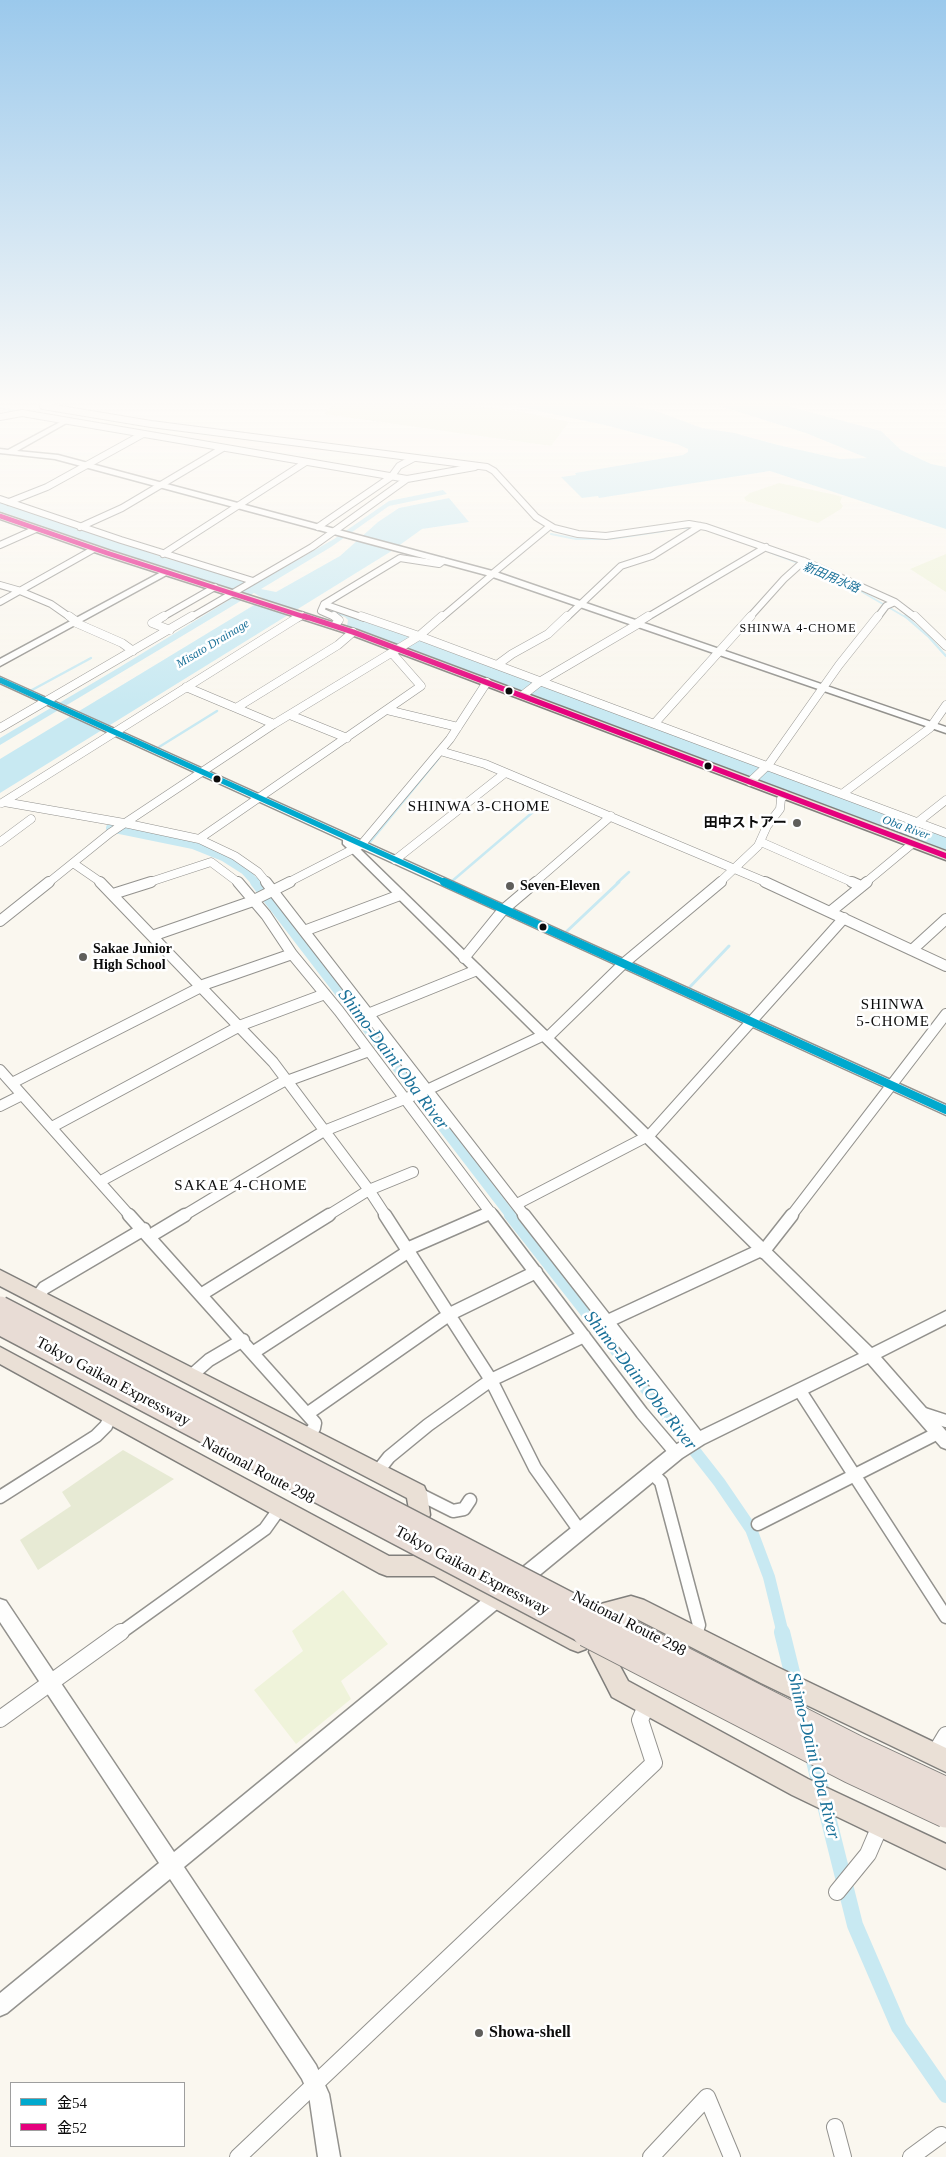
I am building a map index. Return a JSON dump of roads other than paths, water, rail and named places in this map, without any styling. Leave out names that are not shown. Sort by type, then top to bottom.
[{"type":"highway","points":[[0,1277],[378,1471],[416,1493],[420,1516]]},
{"type":"highway","name":"National Route 298","points":[[0,1298],[605,1612],[787,1703],[862,1729]]},
{"type":"highway","name":"Tokyo Gaikan Expressway","points":[[0,1308],[711,1676],[856,1750],[946,1792]]},
{"type":"highway","name":"Tokyo Gaikan Expressway","points":[[0,1323],[643,1662],[852,1769],[946,1814]]},
{"type":"highway","name":"National Route 298","points":[[0,1334],[496,1599],[875,1790]]},
{"type":"highway","name":"National Route 298","points":[[0,1355],[387,1566],[436,1566]]},
{"type":"highway","points":[[605,1612],[631,1606],[636,1607],[769,1675],[946,1780]]},
{"type":"highway","points":[[600,1652],[620,1689],[800,1787],[946,1857]]},
{"type":"highway","points":[[862,1729],[942,1750]]},
{"type":"highway","points":[[875,1790],[946,1826]]},
{"type":"main road","points":[[0,516],[335,625],[752,780],[785,795],[946,856]]},
{"type":"street","points":[[23,507],[163,554],[253,581]]},
{"type":"street","points":[[80,526],[124,507]]},
{"type":"street","points":[[163,554],[237,507]]},
{"type":"street","points":[[241,507],[492,574],[946,730]]},
{"type":"street","points":[[318,527],[348,507]]},
{"type":"street","points":[[0,728],[312,547],[369,507]]},
{"type":"street","points":[[527,507],[536,517],[550,526],[578,534],[606,536],[681,525],[700,526],[766,547],[846,578],[895,602],[921,621],[946,646]]},
{"type":"street","points":[[0,921],[124,823],[274,724],[418,637],[550,526]]},
{"type":"street","points":[[497,665],[512,654],[544,637],[621,566],[652,556],[700,526]]},
{"type":"street","points":[[0,545],[36,528]]},
{"type":"street","points":[[524,694],[766,547]]},
{"type":"street","points":[[0,602],[94,548]]},
{"type":"street","points":[[335,625],[339,620],[338,618],[321,611],[324,604],[400,558],[439,564],[443,561]]},
{"type":"street","points":[[655,723],[784,578],[804,561]]},
{"type":"street","points":[[0,663],[168,572]]},
{"type":"street","points":[[0,585],[21,591],[51,604],[75,621],[122,643],[133,651]]},
{"type":"street","points":[[170,630],[152,622],[215,587]]},
{"type":"street","points":[[752,780],[767,766],[823,687],[886,606],[895,602]]},
{"type":"street","points":[[324,604],[655,723],[946,833]]},
{"type":"street","points":[[2,803],[110,731],[186,687],[299,614]]},
{"type":"street","points":[[236,708],[338,645],[353,632]]},
{"type":"street","points":[[199,839],[421,686],[398,650]]},
{"type":"street","points":[[0,680],[339,835],[358,847],[394,860],[946,1110]]},
{"type":"street","points":[[152,936],[255,900],[358,847],[458,728],[487,682]]},
{"type":"street","points":[[186,687],[274,724]]},
{"type":"street","points":[[842,794],[933,725],[946,705]]},
{"type":"street","points":[[387,710],[458,728]]},
{"type":"street","points":[[290,715],[347,738]]},
{"type":"street","points":[[440,751],[484,764],[736,868],[946,966]]},
{"type":"street","points":[[394,860],[505,773]]},
{"type":"street","points":[[38,1296],[44,1288],[147,1233],[324,1131],[427,1090],[545,1037],[623,964],[736,868],[761,842],[767,826],[780,809],[781,799],[785,795]]},
{"type":"street","points":[[918,822],[946,800]]},
{"type":"street","points":[[2,803],[124,823],[199,839],[235,856],[252,867],[273,891],[699,1439]]},
{"type":"street","points":[[464,958],[503,910],[611,816]]},
{"type":"street","points":[[0,842],[31,819]]},
{"type":"street","points":[[761,842],[861,886]]},
{"type":"street","points":[[830,912],[912,844]]},
{"type":"street","points":[[358,847],[400,895],[646,1138],[871,1356],[942,1437],[855,1475],[758,1524]]},
{"type":"street","points":[[113,894],[211,862],[243,886],[255,900],[292,954],[369,1051],[584,1336],[676,1453]]},
{"type":"street","points":[[73,863],[105,885],[273,1062],[369,1190],[491,1380],[535,1468],[580,1530]]},
{"type":"street","points":[[304,931],[400,895]]},
{"type":"street","points":[[517,1204],[646,1138],[844,918]]},
{"type":"street","points":[[912,950],[946,919]]},
{"type":"street","points":[[12,1083],[200,986],[292,954]]},
{"type":"street","points":[[368,1014],[477,970]]},
{"type":"street","points":[[52,1127],[240,1026],[325,994]]},
{"type":"street","points":[[608,1321],[762,1251],[946,1014]]},
{"type":"street","points":[[101,1182],[286,1081],[369,1051]]},
{"type":"street","points":[[0,1070],[244,1340],[315,1423],[314,1428],[308,1435]]},
{"type":"street","points":[[0,1106],[22,1095]]},
{"type":"street","points":[[202,1294],[369,1190],[413,1172]]},
{"type":"street","points":[[254,1352],[408,1250],[491,1212]]},
{"type":"street","points":[[307,1414],[450,1314],[536,1272]]},
{"type":"street","points":[[0,2006],[676,1453],[699,1439],[871,1356],[946,1317]]},
{"type":"street","points":[[378,1471],[388,1457],[428,1425],[491,1380],[584,1336]]},
{"type":"street","points":[[192,1375],[209,1360],[244,1340]]},
{"type":"street","points":[[800,1391],[946,1617]]},
{"type":"street","points":[[921,1413],[946,1422]]},
{"type":"street","points":[[0,1497],[96,1436],[106,1426],[111,1415]]},
{"type":"street","points":[[651,1472],[661,1482],[699,1625],[694,1636]]},
{"type":"street","points":[[416,1493],[453,1511],[464,1509],[470,1500]]},
{"type":"street","points":[[0,1719],[265,1529],[280,1508]]},
{"type":"street","points":[[0,1607],[309,2072],[319,2094],[329,2157]]},
{"type":"street","points":[[238,2157],[654,1763],[640,1720],[647,1704]]},
{"type":"street","points":[[837,1892],[868,1854],[880,1826]]},
{"type":"street","points":[[651,2157],[707,2097],[732,2157]]},
{"type":"street","points":[[835,2127],[843,2157]]},
{"type":"street","points":[[911,2157],[941,2135]]},
{"type":"water","name":"Misato Drainage","points":[[0,507],[14,507],[168,559],[254,582],[259,582],[334,539],[381,507],[388,507],[331,547],[261,589],[276,592],[340,556],[378,522],[399,508],[456,507],[469,522],[422,529],[390,552],[0,793],[0,759],[264,599],[254,593],[0,745],[0,738],[242,592],[0,511]]},
{"type":"water","points":[[878,507],[946,507],[946,529]]},
{"type":"water","name":"Oba River","points":[[334,610],[435,645],[946,837],[946,851],[347,626],[348,620],[345,617],[330,612]]},
{"type":"waterway","name":"新田用水路","points":[[680,528],[694,528]]},
{"type":"waterway","name":"新田用水路","points":[[551,534],[576,539],[610,539],[664,531]]},
{"type":"waterway","name":"新田用水路","points":[[764,550],[814,569]]},
{"type":"waterway","name":"新田用水路","points":[[852,586],[907,618]]},
{"type":"waterway","name":"新田用水路","points":[[905,616],[928,636],[946,656]]},
{"type":"waterway","points":[[32,690],[91,658]]},
{"type":"waterway","points":[[159,747],[217,711]]},
{"type":"waterway","points":[[370,842],[438,759]]},
{"type":"waterway","points":[[451,882],[547,800]]},
{"type":"waterway","name":"Shimo-Daini Oba River","points":[[110,828],[193,845],[223,857],[245,871],[256,883]]},
{"type":"waterway","points":[[617,883],[629,872]]},
{"type":"waterway","name":"Shimo-Daini Oba River","points":[[255,882],[511,1216]]},
{"type":"waterway","points":[[565,933],[619,882]]},
{"type":"waterway","points":[[687,990],[729,946]]},
{"type":"waterway","name":"Shimo-Daini Oba River","points":[[510,1215],[719,1482],[751,1529],[769,1577],[783,1634]]},
{"type":"waterway","name":"Shimo-Daini Oba River","points":[[782,1632],[803,1717]]},
{"type":"waterway","name":"Shimo-Daini Oba River","points":[[812,1753],[855,1925],[899,2027],[946,2095]]},
{"type":"place","name":"田中ストアー","points":[[797,823]]},
{"type":"place","name":"Seven-Eleven","points":[[510,886]]},
{"type":"place","name":"Sakae Junior High School","points":[[83,957]]},
{"type":"place","name":"Showa-shell","points":[[479,2033]]},
{"type":"district","name":"SHINWA 4-CHOME","points":[[798,629]]},
{"type":"district","name":"SHINWA 3-CHOME","points":[[479,807]]},
{"type":"district","name":"SHINWA 5-CHOME","points":[[893,1014]]},
{"type":"district","name":"SAKAE 4-CHOME","points":[[241,1186]]}]
